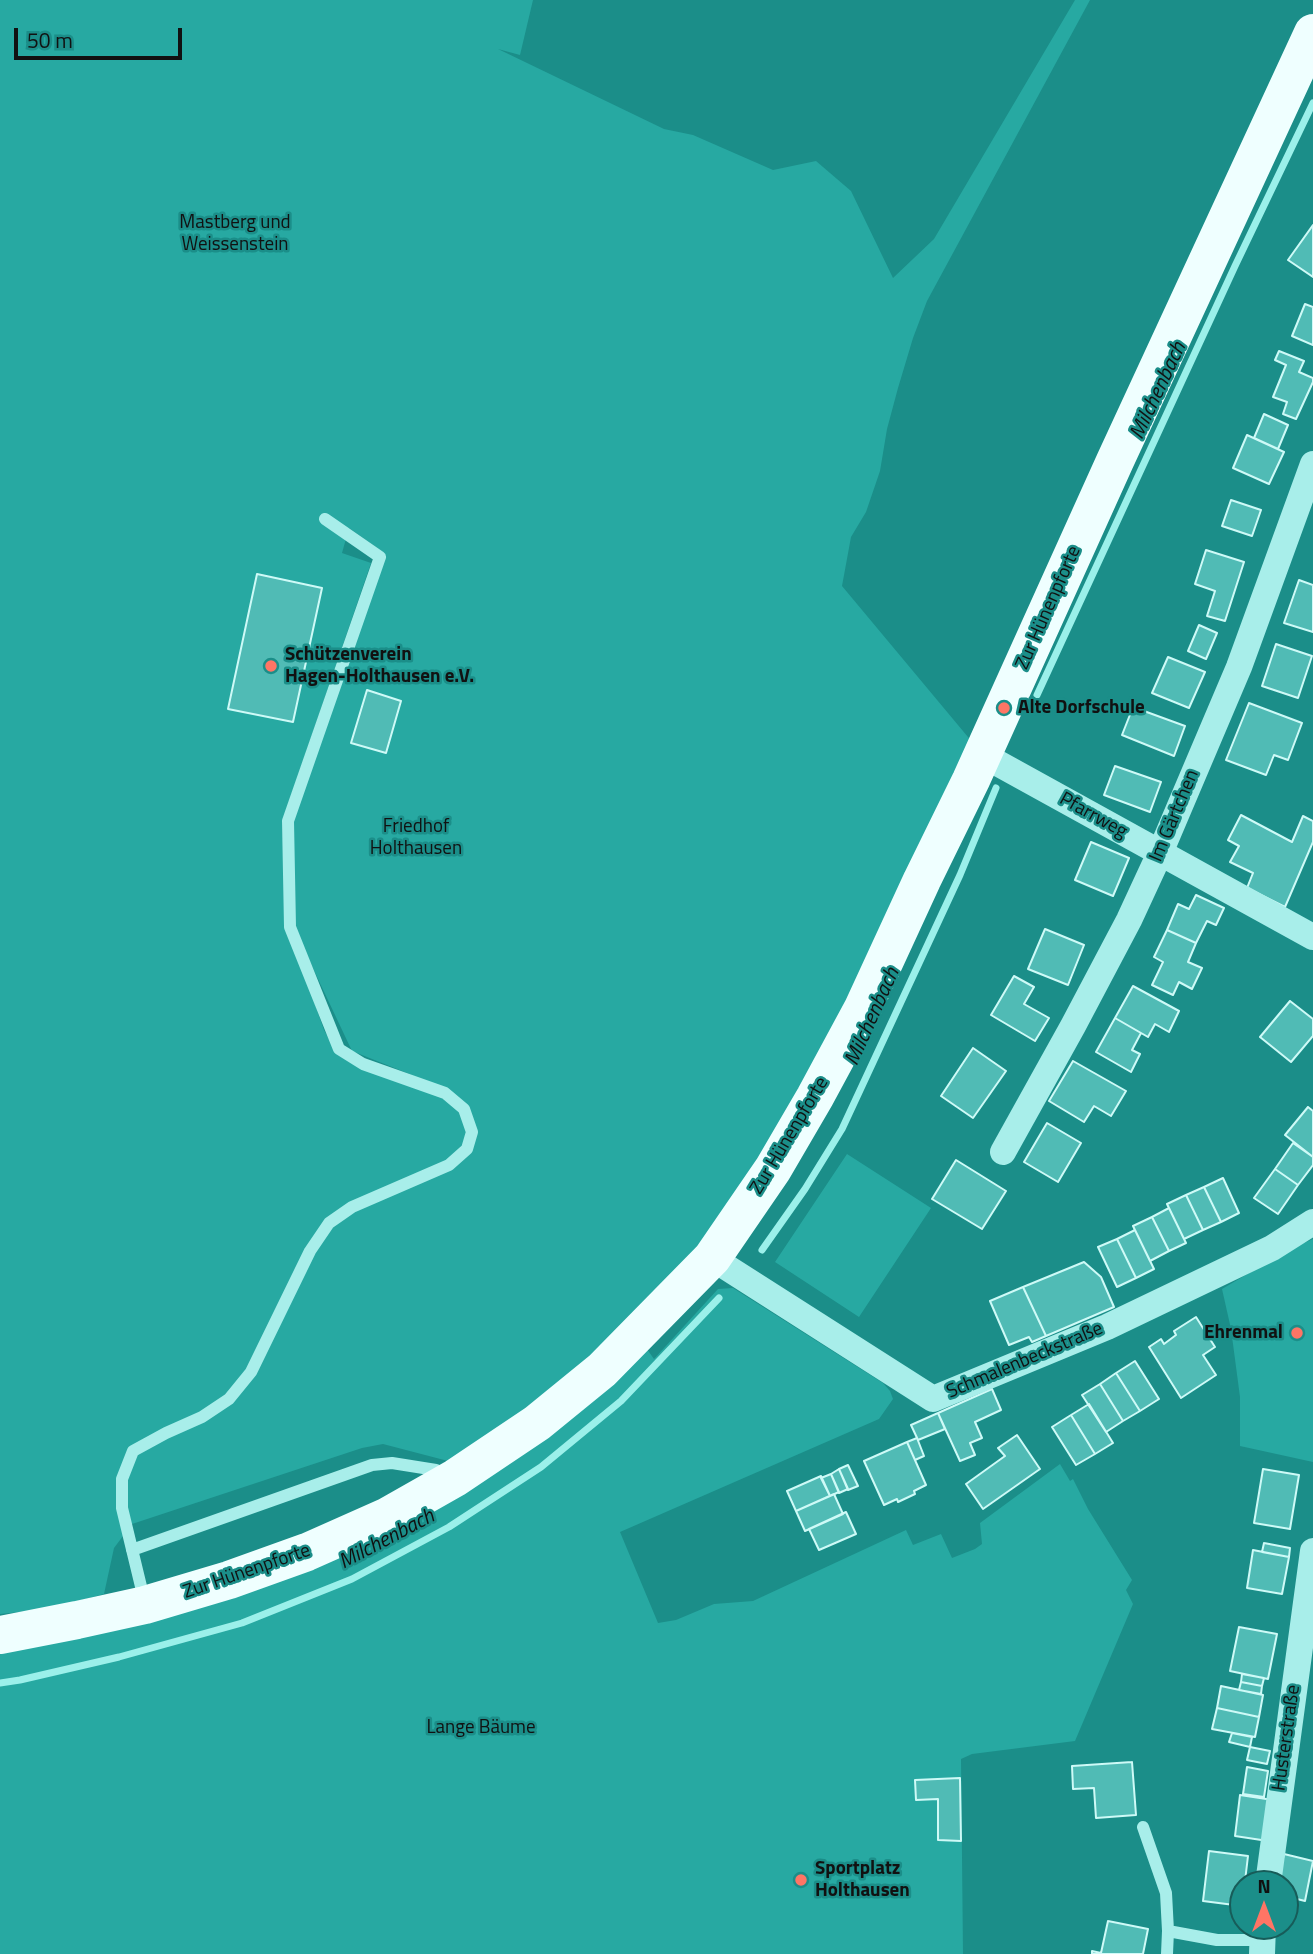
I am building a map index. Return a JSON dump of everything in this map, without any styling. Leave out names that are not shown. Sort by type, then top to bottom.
[{"type":"main road","name":"Zur Hünenpforte","points":[[0,1635],[145,1605],[229,1580],[307,1552],[388,1516],[441,1477],[537,1423],[602,1370],[712,1258],[773,1169],[863,1008],[983,755],[1115,461],[1313,33]]},
{"type":"street","name":"Im Gärtchen","points":[[1003,1152],[1111,956],[1160,853],[1239,667],[1313,464]]},
{"type":"street","name":"Pfarrweg","points":[[983,755],[1313,937]]},
{"type":"street","name":"Schmalenbeckstraße","points":[[712,1258],[933,1399],[965,1379],[1107,1327],[1272,1248],[1313,1222]]},
{"type":"street","name":"Husterstraße","points":[[1270,1870],[1313,1550]]},
{"type":"lane","points":[[145,1605],[122,1508],[122,1479],[133,1451],[202,1417],[229,1399],[251,1372],[310,1251],[329,1223],[352,1207],[449,1165],[467,1149],[472,1132],[464,1109],[445,1093],[363,1064],[339,1049],[290,927],[288,821],[380,557],[325,519]]},
{"type":"lane","points":[[132,1550],[372,1465],[392,1463],[441,1477]]},
{"type":"lane","points":[[1143,1827],[1166,1893],[1167,1954]]},
{"type":"lane","points":[[1168,1931],[1258,1944]]},
{"type":"green space","points":[[0,0],[533,0],[520,55],[498,49],[664,129],[693,135],[773,170],[816,161],[851,191],[893,278],[934,239],[1075,0],[1090,0],[927,301],[898,388],[880,471],[866,512],[851,537],[842,586],[983,755],[863,1008],[637,1335],[654,1359],[718,1289],[733,1288],[883,1383],[893,1399],[879,1419],[620,1532],[658,1623],[676,1620],[714,1604],[753,1601],[906,1530],[913,1545],[941,1534],[952,1558],[982,1544],[980,1523],[1060,1464],[1070,1481],[1073,1479],[1088,1509],[1132,1580],[1126,1590],[1133,1604],[1075,1741],[972,1754],[961,1759],[963,1954],[0,1954],[0,1648],[80,1634],[471,1467],[383,1444],[362,1448],[132,1524],[114,1548],[104,1594],[49,1609],[0,1614]],"holes":[[[349,528],[383,552],[292,822],[293,926],[352,1051],[412,1075],[338,1055],[324,1030],[288,927],[282,822],[371,563],[342,553]]]},
{"type":"green space","points":[[847,1154],[931,1208],[859,1317],[775,1262]]},
{"type":"green space","points":[[1313,1239],[1313,1462],[1240,1446],[1240,1397],[1231,1329],[1222,1289],[1290,1249]]},
{"type":"building","points":[[1313,225],[1313,277],[1288,260]]},
{"type":"building","points":[[1305,304],[1313,307],[1313,345],[1292,336]]},
{"type":"building","points":[[1279,351],[1304,361],[1299,372],[1313,378],[1296,419],[1283,414],[1287,402],[1273,397],[1286,365],[1275,360]]},
{"type":"building","points":[[1264,414],[1288,425],[1278,449],[1254,438]]},
{"type":"building","points":[[1247,435],[1284,452],[1269,484],[1233,468]]},
{"type":"building","points":[[1231,500],[1261,510],[1252,536],[1222,526]]},
{"type":"building","points":[[1206,550],[1244,562],[1225,621],[1207,616],[1215,591],[1195,584]]},
{"type":"building","points":[[257,574],[322,588],[293,722],[228,709]]},
{"type":"building","points":[[1299,580],[1313,585],[1313,632],[1284,623]]},
{"type":"building","points":[[1199,625],[1217,633],[1206,659],[1188,651]]},
{"type":"building","points":[[1276,644],[1312,656],[1298,698],[1262,686]]},
{"type":"building","points":[[1168,657],[1205,672],[1189,708],[1152,693]]},
{"type":"building","points":[[367,690],[401,701],[386,753],[351,743]]},
{"type":"building","points":[[1249,703],[1302,723],[1288,760],[1274,755],[1266,775],[1226,760]]},
{"type":"building","points":[[1133,707],[1185,726],[1174,756],[1122,735]]},
{"type":"building","points":[[1115,766],[1161,782],[1150,812],[1104,795]]},
{"type":"building","points":[[1241,815],[1292,842],[1303,816],[1313,821],[1313,842],[1285,907],[1247,888],[1253,873],[1230,862],[1239,846],[1228,840]]},
{"type":"building","points":[[1091,842],[1129,858],[1113,896],[1075,880]]},
{"type":"building","points":[[1196,895],[1224,908],[1216,925],[1207,921],[1196,943],[1167,930],[1178,904],[1189,909]]},
{"type":"building","points":[[1045,929],[1084,945],[1068,985],[1028,969]]},
{"type":"building","points":[[1167,930],[1196,943],[1188,962],[1202,968],[1192,989],[1179,982],[1173,995],[1152,985],[1163,962],[1154,957]]},
{"type":"building","points":[[1014,976],[1034,987],[1024,1004],[1049,1018],[1035,1041],[991,1015]]},
{"type":"building","points":[[1133,986],[1179,1011],[1169,1032],[1155,1024],[1148,1037],[1115,1018]]},
{"type":"building","points":[[1290,1001],[1313,1019],[1313,1036],[1291,1062],[1260,1037]]},
{"type":"building","points":[[1115,1018],[1141,1033],[1132,1050],[1140,1054],[1131,1072],[1096,1052]]},
{"type":"building","points":[[973,1048],[1006,1071],[973,1118],[941,1096]]},
{"type":"building","points":[[1073,1061],[1126,1091],[1111,1116],[1094,1106],[1084,1122],[1049,1101]]},
{"type":"building","points":[[1308,1107],[1313,1111],[1313,1157],[1285,1135]]},
{"type":"building","points":[[1047,1123],[1081,1143],[1058,1182],[1024,1162]]},
{"type":"building","points":[[1293,1143],[1313,1157],[1313,1165],[1298,1185],[1275,1169]]},
{"type":"building","points":[[956,1160],[1006,1191],[982,1229],[932,1199]]},
{"type":"building","points":[[1275,1169],[1298,1185],[1278,1214],[1254,1198]]},
{"type":"building","points":[[1223,1178],[1239,1213],[1221,1222],[1204,1187]]},
{"type":"building","points":[[1204,1187],[1221,1222],[1203,1230],[1186,1195]]},
{"type":"building","points":[[1186,1195],[1203,1230],[1184,1239],[1167,1204]]},
{"type":"building","points":[[1169,1208],[1186,1243],[1169,1251],[1152,1217]]},
{"type":"building","points":[[1152,1217],[1169,1251],[1150,1261],[1133,1226]]},
{"type":"building","points":[[1135,1230],[1154,1269],[1136,1278],[1117,1239]]},
{"type":"building","points":[[1117,1239],[1136,1278],[1117,1287],[1098,1247]]},
{"type":"building","points":[[1084,1262],[1101,1277],[1114,1307],[1046,1336],[1023,1287]]},
{"type":"building","points":[[1023,1287],[1046,1336],[1032,1342],[1029,1337],[1009,1345],[990,1301]]},
{"type":"building","points":[[1196,1317],[1215,1347],[1203,1355],[1216,1375],[1181,1398],[1149,1347],[1161,1339],[1164,1344],[1176,1335],[1174,1331]]},
{"type":"building","points":[[1135,1361],[1159,1399],[1140,1411],[1116,1373]]},
{"type":"building","points":[[1116,1373],[1140,1411],[1123,1421],[1100,1384]]},
{"type":"building","points":[[1100,1384],[1123,1421],[1106,1432],[1082,1395]]},
{"type":"building","points":[[992,1389],[1001,1410],[975,1422],[982,1438],[970,1443],[975,1455],[960,1461],[938,1413]]},
{"type":"building","points":[[1089,1404],[1113,1443],[1095,1454],[1071,1415]]},
{"type":"building","points":[[938,1413],[945,1429],[918,1440],[911,1425]]},
{"type":"building","points":[[1071,1415],[1095,1454],[1076,1465],[1052,1427]]},
{"type":"building","points":[[1017,1435],[1040,1469],[983,1509],[966,1484],[1005,1456],[998,1448]]},
{"type":"building","points":[[917,1438],[924,1456],[915,1460],[907,1442]]},
{"type":"building","points":[[907,1442],[926,1485],[914,1491],[915,1494],[884,1505],[864,1461]]},
{"type":"building","points":[[848,1465],[858,1486],[848,1490],[839,1469]]},
{"type":"building","points":[[839,1469],[848,1489],[839,1493],[831,1474]]},
{"type":"building","points":[[1263,1469],[1299,1475],[1290,1529],[1254,1523]]},
{"type":"building","points":[[831,1474],[839,1492],[830,1496],[821,1478]]},
{"type":"building","points":[[821,1476],[830,1496],[796,1511],[787,1491]]},
{"type":"building","points":[[834,1494],[843,1514],[805,1531],[796,1511]]},
{"type":"building","points":[[846,1512],[856,1534],[819,1550],[809,1529]]},
{"type":"building","points":[[1264,1543],[1290,1548],[1289,1557],[1262,1552]]},
{"type":"building","points":[[1253,1550],[1289,1557],[1282,1594],[1247,1588]]},
{"type":"building","points":[[1239,1627],[1277,1634],[1268,1679],[1230,1671]]},
{"type":"building","points":[[1242,1674],[1264,1678],[1262,1686],[1241,1682]]},
{"type":"building","points":[[1241,1682],[1262,1686],[1261,1694],[1239,1690]]},
{"type":"building","points":[[1221,1686],[1263,1695],[1259,1717],[1217,1708]]},
{"type":"building","points":[[1217,1708],[1259,1717],[1255,1737],[1212,1729]]},
{"type":"building","points":[[1232,1733],[1252,1737],[1250,1747],[1229,1742]]},
{"type":"building","points":[[1250,1747],[1270,1751],[1267,1764],[1247,1760]]},
{"type":"building","points":[[1132,1762],[1136,1815],[1096,1818],[1094,1788],[1073,1789],[1072,1766]]},
{"type":"building","points":[[1247,1767],[1268,1771],[1264,1797],[1243,1794]]},
{"type":"building","points":[[960,1778],[961,1841],[938,1840],[938,1799],[916,1800],[915,1780]]},
{"type":"building","points":[[1240,1795],[1273,1800],[1268,1841],[1235,1836]]},
{"type":"building","points":[[1209,1851],[1248,1856],[1246,1870],[1229,1870],[1229,1904],[1203,1901]]},
{"type":"building","points":[[1284,1854],[1313,1861],[1305,1901],[1299,1900],[1299,1870],[1280,1870]]},
{"type":"building","points":[[1108,1921],[1148,1929],[1143,1954],[1092,1954],[1092,1951],[1101,1953]]},
{"type":"waterway","name":"Milchenbach","points":[[1037,695],[1313,103]]},
{"type":"waterway","name":"Milchenbach","points":[[762,1250],[805,1189],[842,1129],[960,875],[996,788]]},
{"type":"waterway","name":"Milchenbach","points":[[0,1683],[119,1657],[242,1623],[352,1579],[449,1527],[541,1467],[621,1401],[719,1298]]},
{"type":"place","name":"Schützenverein Hagen-Holthausen e.V.","points":[[271,666]]},
{"type":"place","name":"Alte Dorfschule","points":[[1004,708]]},
{"type":"place","name":"Ehrenmal","points":[[1297,1333]]},
{"type":"place","name":"Sportplatz Holthausen","points":[[801,1880]]},
{"type":"park label","name":"Mastberg und Weissenstein","points":[[235,234]]},
{"type":"park label","name":"Friedhof Holthausen","points":[[416,838]]},
{"type":"park label","name":"Lange Bäume","points":[[481,1728]]}]
